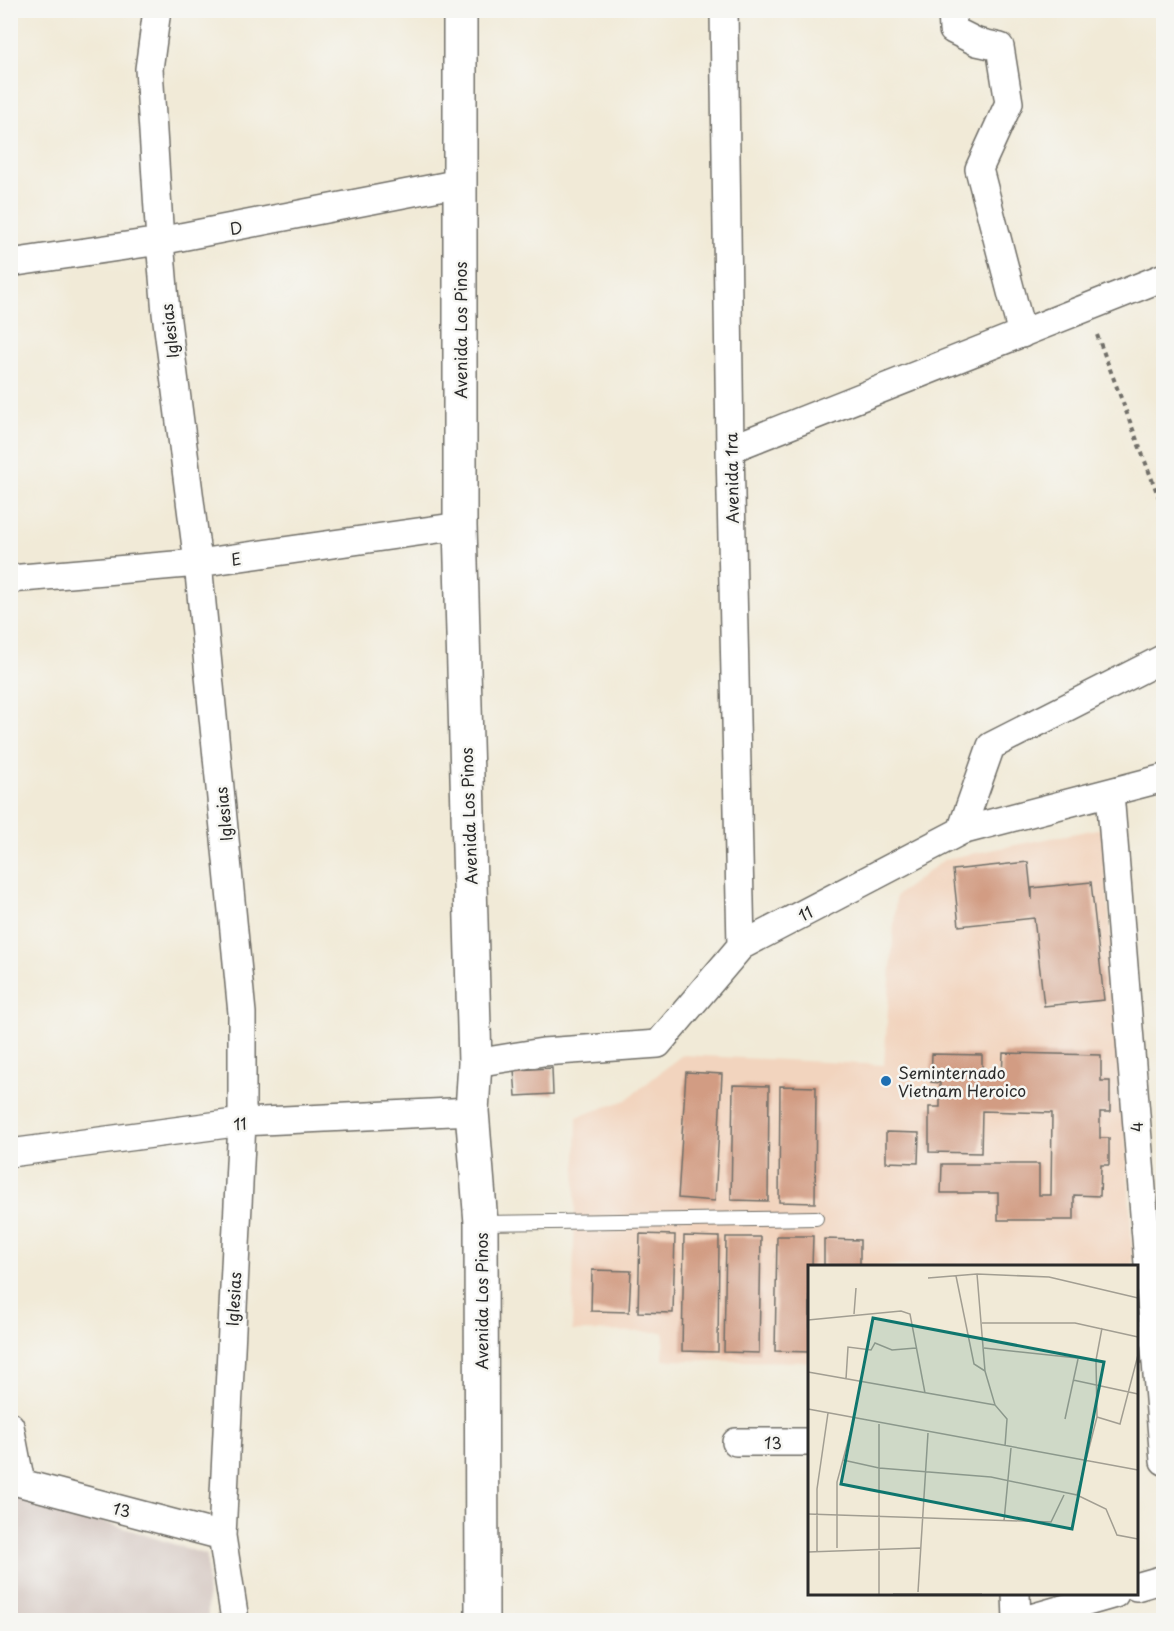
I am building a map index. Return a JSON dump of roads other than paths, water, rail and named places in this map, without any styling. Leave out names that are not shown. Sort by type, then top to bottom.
[{"type":"street","name":"Iglesias","points":[[157,10],[149,69],[160,241],[198,563],[242,1013],[242,1122],[222,1536],[235,1620]]},
{"type":"street","name":"Avenida Los Pinos","points":[[460,10],[460,526],[475,1063],[472,1111],[481,1223],[482,1620]]},
{"type":"street","name":"Avenida 1ra","points":[[724,10],[730,449],[741,946]]},
{"type":"street","points":[[952,10],[953,30],[977,42],[1000,47],[1009,104],[979,169],[1022,334]]},
{"type":"street","name":"D","points":[[10,263],[160,241],[460,183]]},
{"type":"street","points":[[730,449],[1164,278]]},
{"type":"street","name":"E","points":[[10,579],[198,563],[460,526]]},
{"type":"street","points":[[961,831],[991,746],[1164,658]]},
{"type":"street","name":"11","points":[[475,1063],[543,1052],[658,1044],[741,946],[961,831],[1164,778]]},
{"type":"street","name":"4","points":[[1110,793],[1154,1451]]},
{"type":"street","name":"11","points":[[10,1153],[242,1122],[472,1111]]},
{"type":"street","name":"13","points":[[10,1426],[21,1483],[222,1536]]},
{"type":"street","name":"13","points":[[736,1442],[808,1442]]},
{"type":"street","points":[[1138,1587],[1164,1579]]},
{"type":"street","points":[[1016,1595],[1017,1620]]},
{"type":"street","points":[[1024,1620],[1108,1595]]},
{"type":"lane","points":[[481,1223],[816,1218]]},
{"type":"place","name":"Seminternado Vietnam Heroico","points":[[886,1081]]}]
